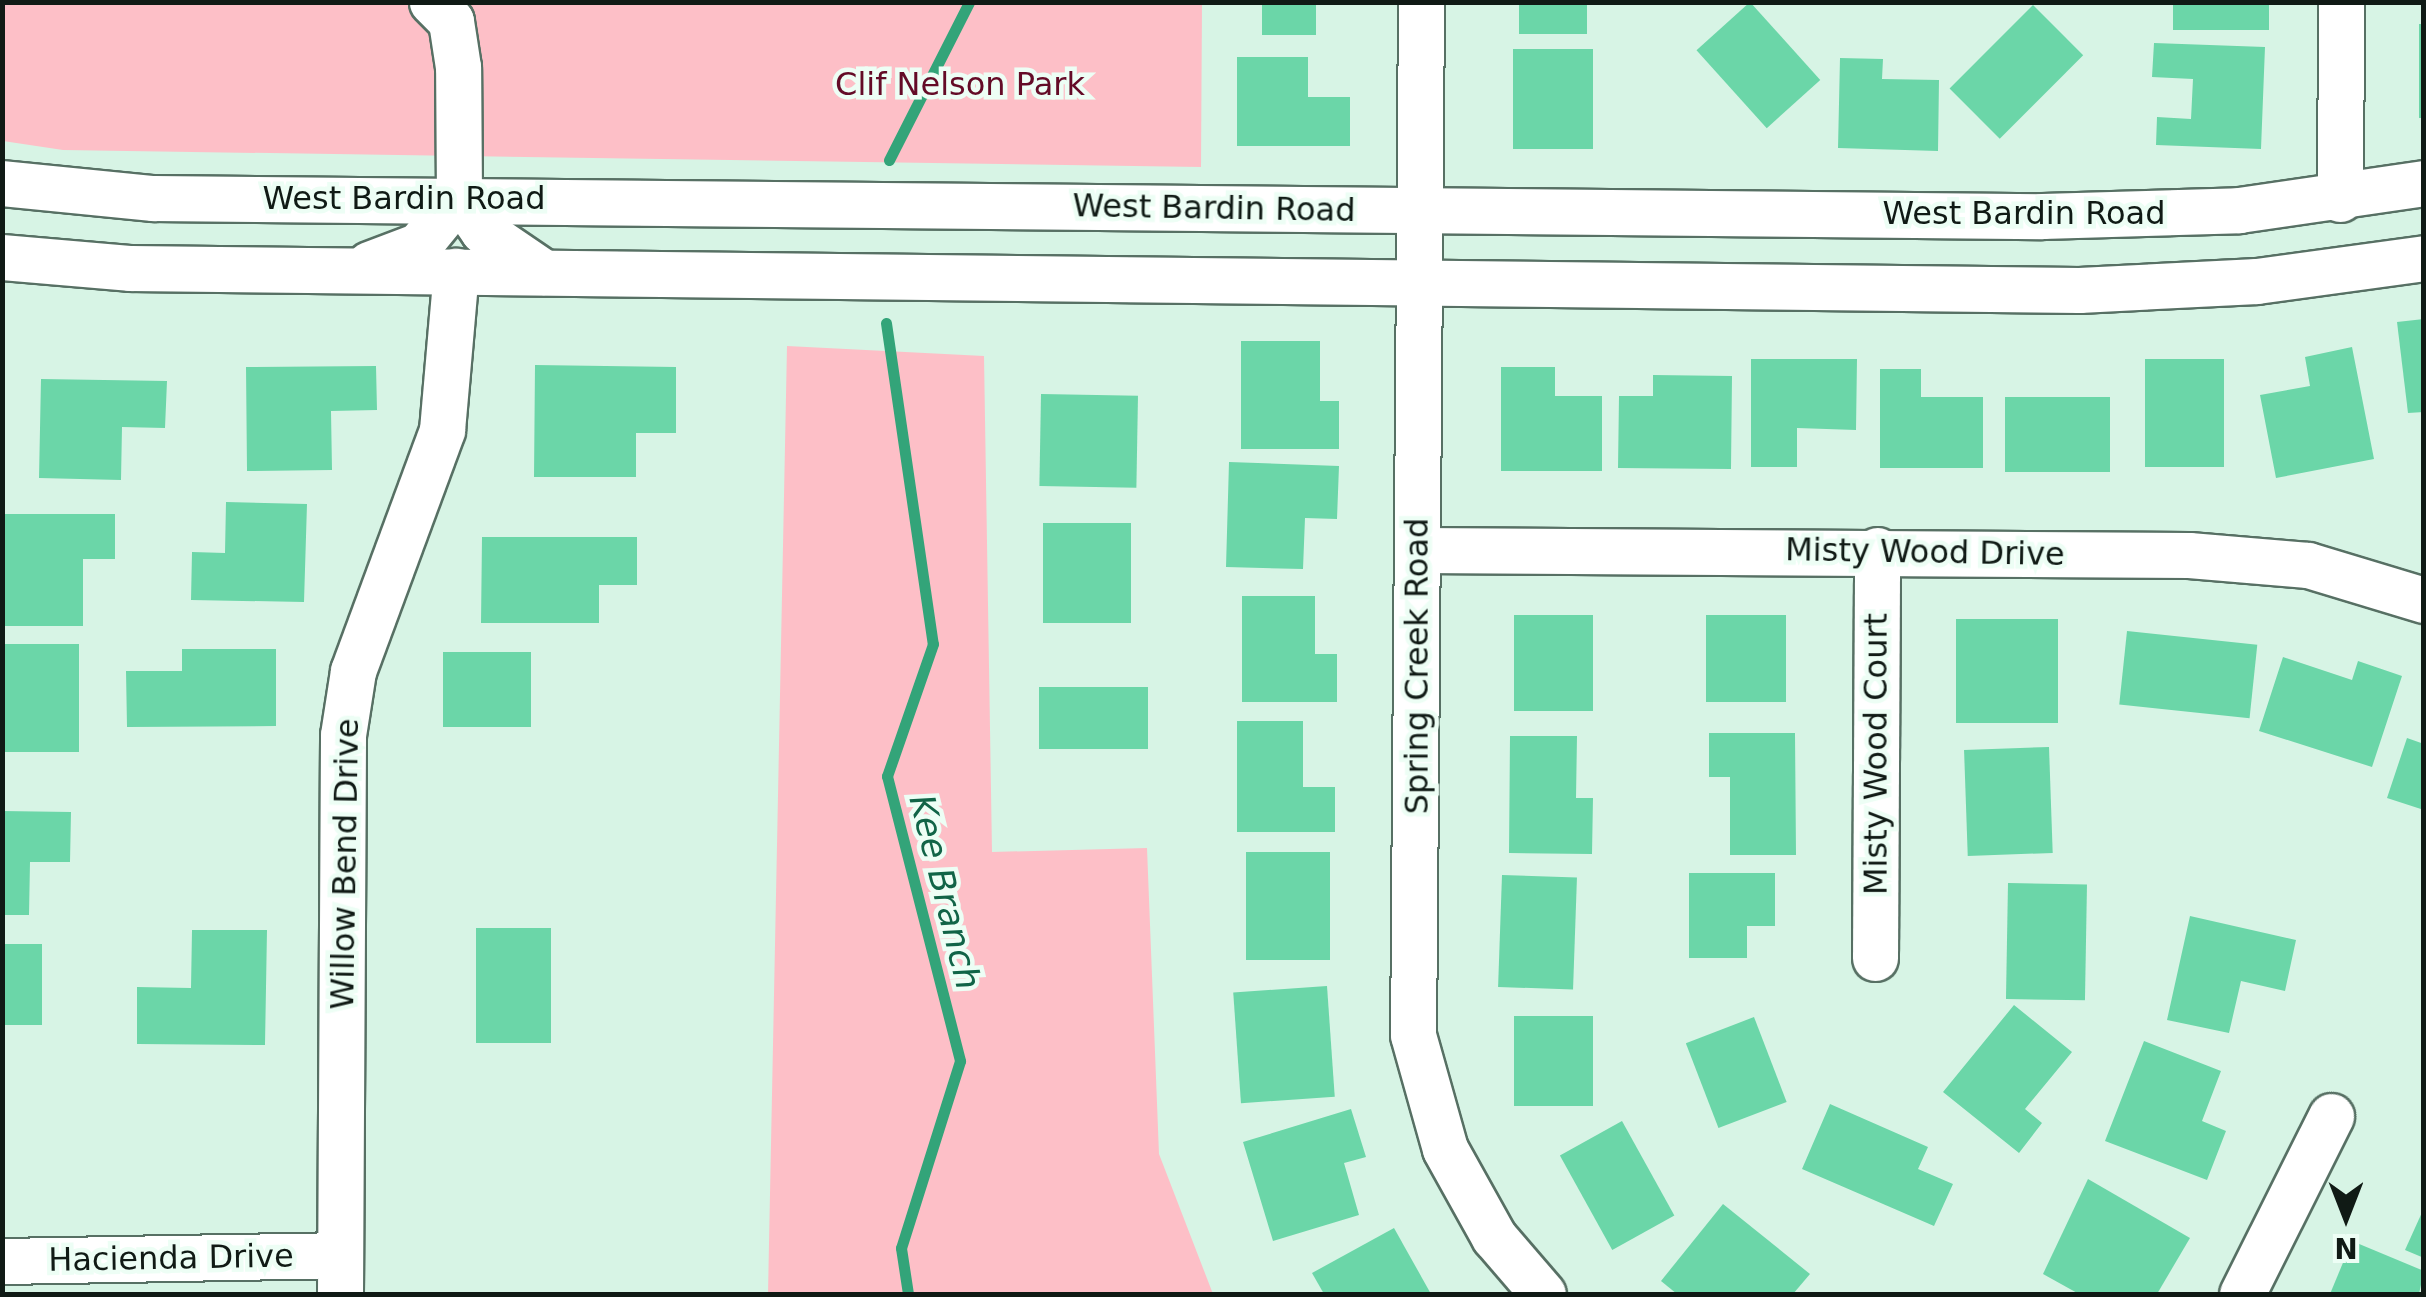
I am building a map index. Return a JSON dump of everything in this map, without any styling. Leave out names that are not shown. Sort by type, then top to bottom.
[{"type":"street","points":[[432,2],[451,21],[458,67],[459,196],[483,231],[542,272]]},
{"type":"street","name":"Spring Creek Road","points":[[1421,2],[1420,550],[1413,1035],[1444,1149],[1494,1237],[1543,1294]]},
{"type":"street","points":[[2340,199],[2341,2]]},
{"type":"street","name":"West Bardin Road","points":[[2,183],[153,198],[459,196],[2042,216],[2340,199],[2424,183]]},
{"type":"street","points":[[358,269],[419,245],[459,196]]},
{"type":"street","points":[[2,258],[456,272],[978,273],[2079,290],[2257,281],[2424,258]]},
{"type":"street","name":"Willow Bend Drive","points":[[340,1274],[344,735],[353,670],[442,430],[456,272]]},
{"type":"street","name":"Misty Wood Drive","points":[[1420,550],[1878,550],[2308,565],[2424,600]]},
{"type":"street","name":"Misty Wood Court","points":[[1876,958],[1878,550]]},
{"type":"street","points":[[2242,1294],[2331,1116]]},
{"type":"street","name":"Hacienda Drive","points":[[2,1260],[340,1274]]},
{"type":"green space","name":"Clif Nelson Park","points":[[3,3],[1202,3],[1201,167],[63,150],[3,141]]},
{"type":"green space","points":[[787,346],[984,356],[992,852],[1147,848],[1159,1154],[1213,1294],[768,1294]]},
{"type":"building","points":[[1262,2],[1316,2],[1316,35],[1262,35]]},
{"type":"building","points":[[1519,2],[1587,2],[1587,34],[1519,34]]},
{"type":"building","points":[[1750,2],[1820,80],[1767,128],[1696,50]]},
{"type":"building","points":[[2173,2],[2269,2],[2269,30],[2173,30]]},
{"type":"building","points":[[2033,5],[2083,55],[2000,139],[1950,88]]},
{"type":"building","points":[[2419,24],[2424,24],[2424,118],[2419,118]]},
{"type":"building","points":[[2154,43],[2265,47],[2261,149],[2156,145],[2157,117],[2191,119],[2193,79],[2152,77]]},
{"type":"building","points":[[1513,49],[1593,49],[1593,149],[1513,149]]},
{"type":"building","points":[[1237,57],[1308,57],[1308,97],[1350,97],[1350,146],[1237,146]]},
{"type":"building","points":[[1840,58],[1883,59],[1882,79],[1939,80],[1938,151],[1838,148]]},
{"type":"building","points":[[2424,319],[2424,412],[2408,413],[2397,322]]},
{"type":"building","points":[[1241,341],[1320,341],[1320,401],[1339,401],[1339,449],[1241,449]]},
{"type":"building","points":[[2352,347],[2374,459],[2276,478],[2260,395],[2310,386],[2305,357]]},
{"type":"building","points":[[1751,359],[1857,359],[1856,430],[1797,428],[1797,467],[1751,467]]},
{"type":"building","points":[[2145,359],[2224,359],[2224,467],[2145,467]]},
{"type":"building","points":[[535,365],[676,367],[676,433],[636,433],[636,477],[534,477]]},
{"type":"building","points":[[376,366],[377,410],[331,411],[332,470],[247,471],[246,367]]},
{"type":"building","points":[[1501,367],[1555,367],[1555,396],[1602,396],[1602,471],[1501,471]]},
{"type":"building","points":[[1880,369],[1921,369],[1921,397],[1983,397],[1983,468],[1880,468]]},
{"type":"building","points":[[1653,375],[1732,376],[1731,469],[1618,468],[1619,396],[1653,396]]},
{"type":"building","points":[[41,379],[167,381],[165,428],[122,427],[121,480],[39,478]]},
{"type":"building","points":[[1041,394],[1138,396],[1136,488],[1039,486]]},
{"type":"building","points":[[2005,397],[2110,397],[2110,472],[2005,472]]},
{"type":"building","points":[[1229,462],[1339,466],[1337,519],[1305,518],[1303,569],[1226,567]]},
{"type":"building","points":[[226,502],[307,504],[304,602],[191,600],[192,552],[225,553]]},
{"type":"building","points":[[2,514],[115,514],[115,559],[83,559],[83,626],[2,626]]},
{"type":"building","points":[[1043,523],[1131,523],[1131,623],[1043,623]]},
{"type":"building","points":[[482,537],[637,537],[637,585],[599,585],[599,623],[481,623]]},
{"type":"building","points":[[1242,596],[1315,596],[1315,654],[1337,654],[1337,702],[1242,702]]},
{"type":"building","points":[[1514,615],[1593,615],[1593,711],[1514,711]]},
{"type":"building","points":[[1706,615],[1786,615],[1786,702],[1706,702]]},
{"type":"building","points":[[1956,619],[2058,619],[2058,723],[1956,723]]},
{"type":"building","points":[[2127,631],[2257,645],[2250,718],[2119,705]]},
{"type":"building","points":[[2,644],[79,644],[79,752],[2,752]]},
{"type":"building","points":[[182,649],[276,649],[276,726],[127,727],[126,671],[182,671]]},
{"type":"building","points":[[443,652],[531,652],[531,727],[443,727]]},
{"type":"building","points":[[2283,657],[2352,680],[2358,661],[2402,676],[2372,767],[2259,731]]},
{"type":"building","points":[[1039,687],[1148,687],[1148,749],[1039,749]]},
{"type":"building","points":[[1237,721],[1303,721],[1303,787],[1335,787],[1335,832],[1237,832]]},
{"type":"building","points":[[1709,733],[1795,733],[1796,855],[1730,855],[1730,777],[1709,777]]},
{"type":"building","points":[[1510,736],[1577,736],[1576,798],[1593,798],[1592,854],[1509,853]]},
{"type":"building","points":[[2407,738],[2424,744],[2424,810],[2387,798]]},
{"type":"building","points":[[2049,747],[2053,853],[1968,856],[1964,750]]},
{"type":"building","points":[[2,811],[71,812],[70,862],[30,862],[29,915],[2,915]]},
{"type":"building","points":[[1246,852],[1330,852],[1330,960],[1246,960]]},
{"type":"building","points":[[1689,873],[1775,873],[1775,926],[1747,926],[1747,958],[1689,958]]},
{"type":"building","points":[[1502,875],[1577,878],[1573,990],[1498,987]]},
{"type":"building","points":[[2008,883],[2087,884],[2085,1000],[2006,999]]},
{"type":"building","points":[[2190,916],[2296,940],[2285,991],[2241,981],[2229,1033],[2167,1020]]},
{"type":"building","points":[[476,928],[551,928],[551,1043],[476,1043]]},
{"type":"building","points":[[192,930],[267,930],[265,1045],[137,1044],[137,987],[191,988]]},
{"type":"building","points":[[2,944],[42,944],[42,1025],[2,1025]]},
{"type":"building","points":[[1327,986],[1335,1097],[1241,1103],[1233,993]]},
{"type":"building","points":[[2014,1005],[2072,1052],[2025,1109],[2042,1123],[2019,1153],[1943,1092]]},
{"type":"building","points":[[1514,1016],[1593,1016],[1593,1106],[1514,1106]]},
{"type":"building","points":[[1754,1017],[1787,1102],[1718,1128],[1686,1043]]},
{"type":"building","points":[[2144,1041],[2221,1071],[2202,1121],[2226,1131],[2207,1180],[2105,1141]]},
{"type":"building","points":[[1830,1104],[1928,1147],[1918,1169],[1953,1184],[1934,1226],[1802,1169]]},
{"type":"building","points":[[1351,1109],[1366,1157],[1344,1163],[1359,1215],[1273,1241],[1243,1142]]},
{"type":"building","points":[[1622,1121],[1674,1215],[1612,1250],[1560,1155]]},
{"type":"building","points":[[2088,1179],[2190,1238],[2157,1294],[2079,1294],[2043,1274]]},
{"type":"building","points":[[1723,1204],[1810,1274],[1793,1294],[1677,1294],[1661,1281]]},
{"type":"building","points":[[2424,1208],[2424,1258],[2405,1250]]},
{"type":"building","points":[[1394,1228],[1431,1294],[1324,1294],[1312,1273]]},
{"type":"building","points":[[2352,1241],[2424,1271],[2419,1294],[2330,1294]]},
{"type":"waterway","points":[[889,160],[969,2]]},
{"type":"waterway","name":"Kee Branch","points":[[886,323],[933,644],[887,776],[960,1061],[901,1248],[908,1294]]}]
